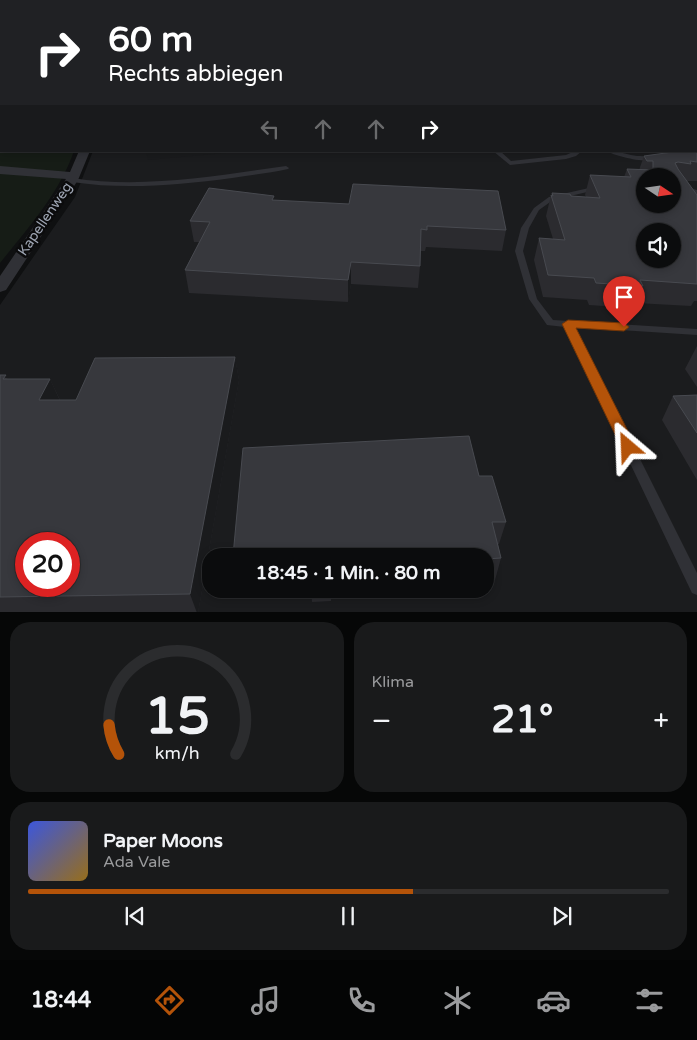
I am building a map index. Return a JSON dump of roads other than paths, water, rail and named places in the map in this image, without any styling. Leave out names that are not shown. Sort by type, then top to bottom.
[{"type":"street","name":"Kapellenweg","points":[[0,286],[72,178],[85,152]]},
{"type":"street","name":"Kapellenweg","points":[[0,170],[72,178]]},
{"type":"lane","points":[[497,152],[510,162],[574,156],[578,152]]},
{"type":"lane","points":[[613,152],[635,158],[657,159]]},
{"type":"lane","points":[[72,178],[111,185],[138,185],[286,168]]},
{"type":"lane","points":[[603,186],[551,198],[536,208],[525,228],[519,251],[533,299],[550,323],[697,332]]},
{"type":"lane","points":[[681,188],[697,192]]},
{"type":"lane","points":[[568,324],[697,588]]}]
